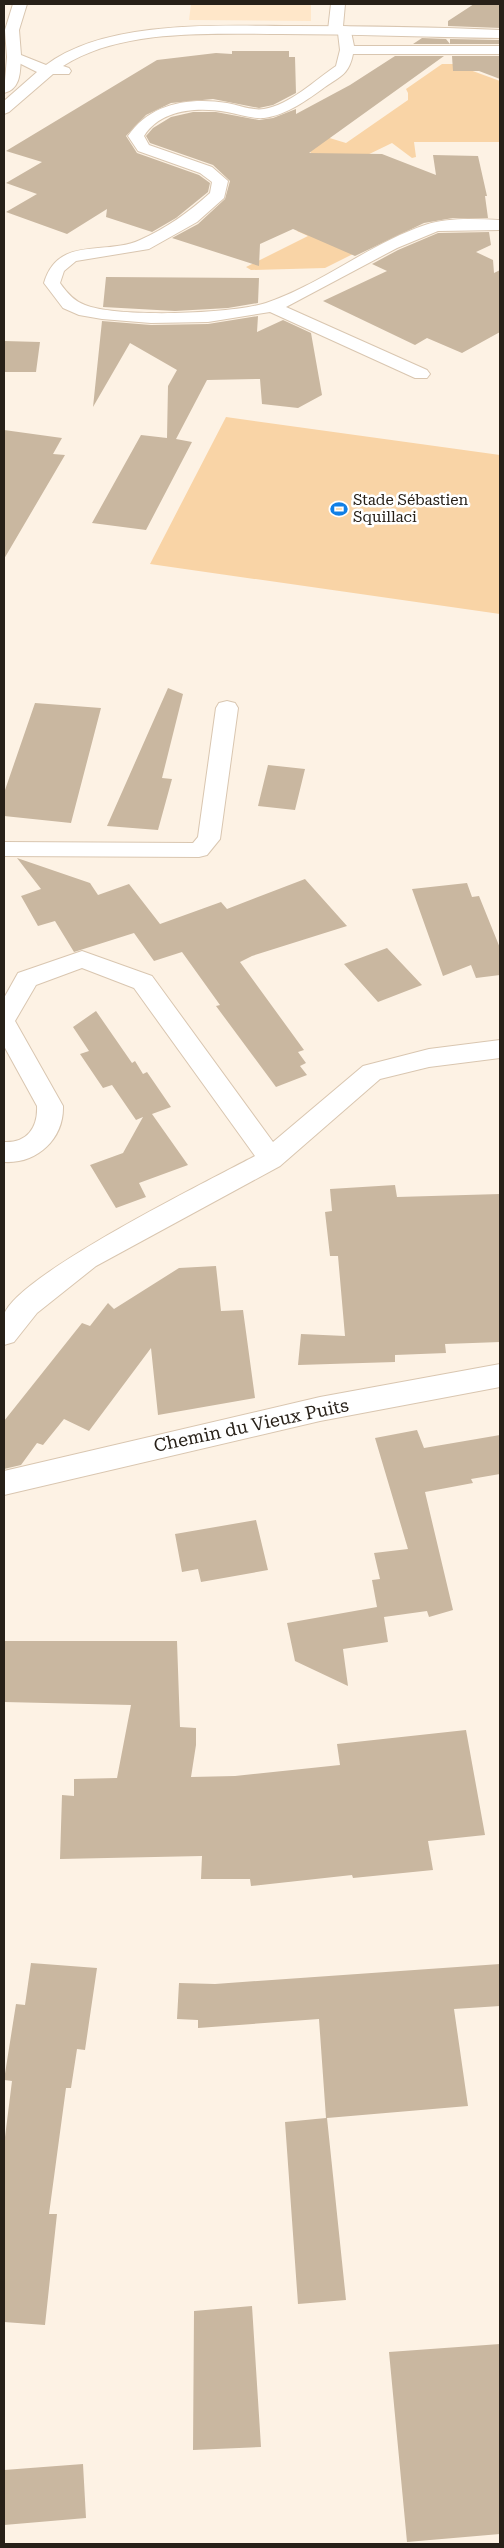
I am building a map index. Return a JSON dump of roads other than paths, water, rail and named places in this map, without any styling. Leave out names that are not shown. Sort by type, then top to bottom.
[{"type":"street","points":[[4,89],[12,81],[14,57],[10,45],[12,22],[20,4]]},
{"type":"street","points":[[338,4],[340,30],[347,50],[343,68],[283,108],[267,114],[225,107],[180,108],[157,115],[142,124],[136,136],[142,148],[206,170],[220,181],[218,195],[191,219],[143,245],[71,257],[56,269],[52,283],[62,300],[85,311],[123,316],[237,316],[272,307],[407,237],[435,226],[500,225]]},
{"type":"street","points":[[4,109],[57,72],[103,45],[162,33],[193,30],[400,30],[500,34]]},
{"type":"street","points":[[14,57],[57,72],[76,69],[117,51],[166,38],[277,30]]},
{"type":"street","points":[[12,32],[29,45]]},
{"type":"street","points":[[347,50],[500,50]]},
{"type":"street","points":[[43,53],[57,72]]},
{"type":"street","points":[[4,122],[57,72]]},
{"type":"street","points":[[272,307],[421,374]]},
{"type":"street","points":[[4,849],[199,850],[209,839],[226,708]]},
{"type":"street","points":[[4,1019],[27,980],[82,959],[143,982],[271,1159]]},
{"type":"street","points":[[4,1024],[50,1106],[50,1122],[34,1145],[4,1152]]},
{"type":"street","points":[[4,1334],[27,1305],[86,1259],[271,1159],[372,1072],[429,1058],[500,1049]]},
{"type":"street","name":"Chemin du Vieux Puits","points":[[4,1483],[320,1409],[500,1375]]},
{"type":"place","name":"Stade Sébastien Squillaci","points":[[339,509]]}]
